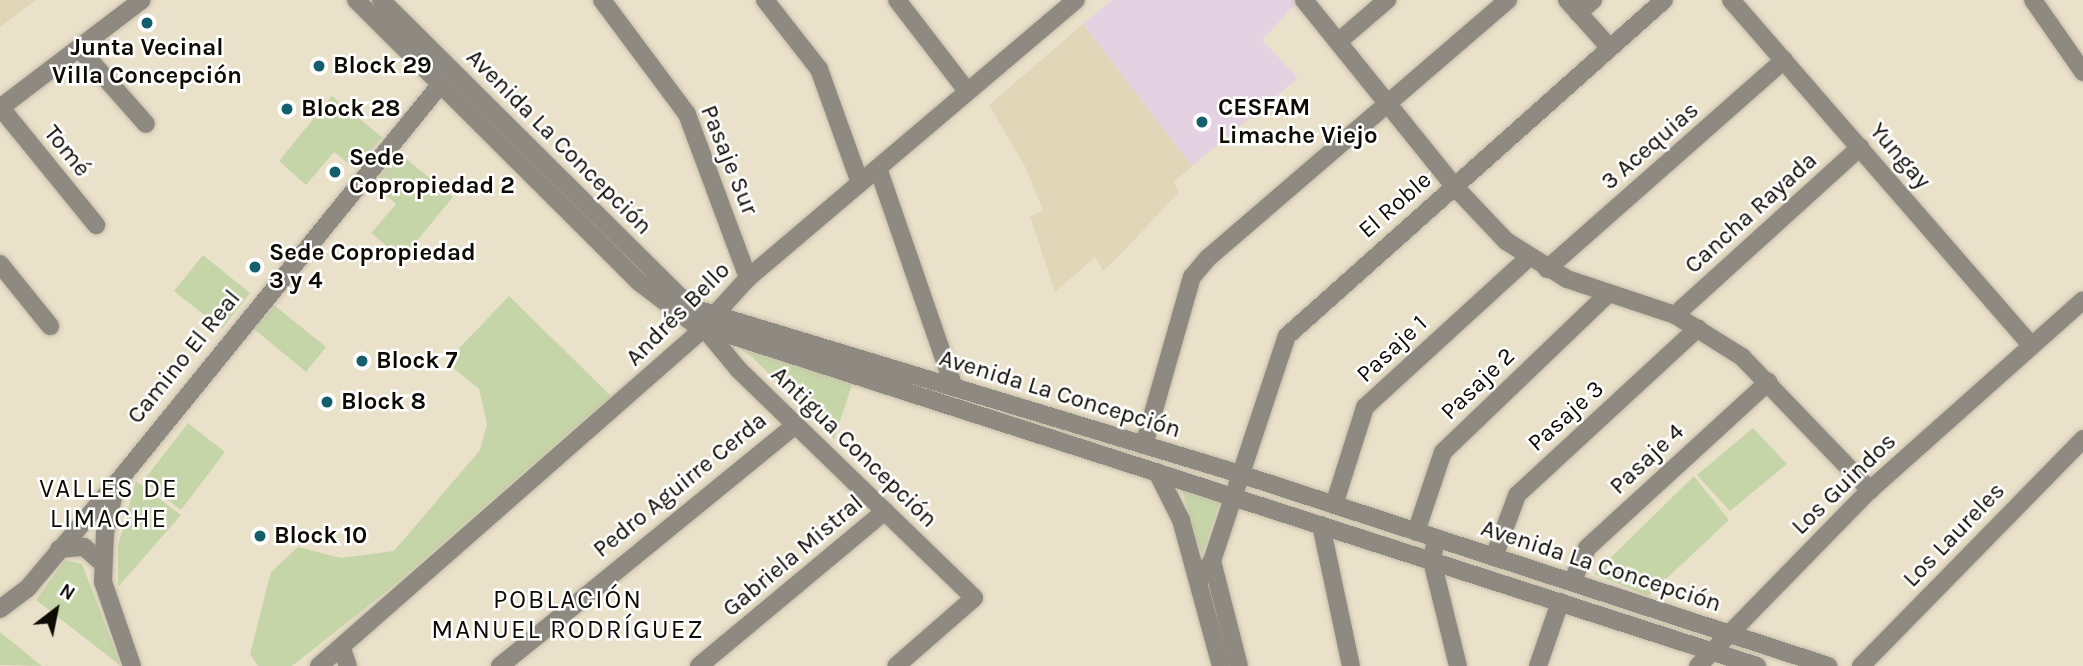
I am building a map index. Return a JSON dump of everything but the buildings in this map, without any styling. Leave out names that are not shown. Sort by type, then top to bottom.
[{"type":"street","points":[[0,108],[142,0]]},
{"type":"street","name":"Avenida La Concepción","points":[[356,0],[652,295],[708,321],[1157,472],[1757,666]]},
{"type":"street","name":"Avenida La Concepción","points":[[381,0],[680,297],[708,321],[954,387],[1240,474],[1828,666]]},
{"type":"street","name":"Pasaje Sur","points":[[602,0],[687,114],[748,278]]},
{"type":"street","points":[[765,0],[819,69],[860,183]]},
{"type":"street","name":"Andrés Bello","points":[[320,666],[345,658],[708,321],[748,278],[1076,0]]},
{"type":"street","points":[[1304,0],[1454,186],[1481,217],[1528,258],[1548,270],[1608,294],[1675,315],[1742,357],[1870,490]]},
{"type":"street","points":[[1338,42],[1387,0]]},
{"type":"street","points":[[1143,445],[1192,277],[1208,258],[1508,0]]},
{"type":"street","points":[[1593,0],[1573,7],[1610,48]]},
{"type":"street","name":"El Roble","points":[[1199,580],[1212,561],[1287,336],[1664,0]]},
{"type":"street","name":"Yungay","points":[[1731,0],[2031,345]]},
{"type":"street","points":[[2033,0],[2083,72]]},
{"type":"street","points":[[901,2],[967,91]]},
{"type":"street","points":[[79,48],[146,124]]},
{"type":"street","name":"3 Acequias","points":[[1548,270],[1784,60]]},
{"type":"street","name":"Camino El Real","points":[[132,666],[111,612],[101,562],[116,484],[440,85]]},
{"type":"street","name":"Tomé","points":[[0,108],[96,225]]},
{"type":"street","name":"Cancha Rayada","points":[[1675,315],[1860,147]]},
{"type":"street","points":[[878,168],[954,387]]},
{"type":"street","name":"Pasaje 1","points":[[1334,505],[1365,407],[1528,258]]},
{"type":"street","points":[[0,264],[50,326]]},
{"type":"street","name":"Pasaje 2","points":[[1416,532],[1443,452],[1608,294]]},
{"type":"street","name":"Los Guindos","points":[[1698,666],[1870,490],[2083,300]]},
{"type":"street","name":"Antigua Concepción","points":[[708,321],[739,370],[974,598],[895,666]]},
{"type":"street","name":"Pasaje 3","points":[[1493,557],[1517,495],[1698,328]]},
{"type":"street","name":"Pasaje 4","points":[[1572,582],[1587,548],[1768,382]]},
{"type":"street","name":"Pedro Aguirre Cerda","points":[[500,666],[796,425]]},
{"type":"street","name":"Los Laureles","points":[[1861,666],[2083,439]]},
{"type":"street","points":[[1157,472],[1181,520],[1221,666]]},
{"type":"street","points":[[0,609],[27,589],[116,484]]},
{"type":"street","name":"Gabriela Mistral","points":[[699,666],[885,512]]},
{"type":"street","points":[[1321,524],[1350,666]]},
{"type":"street","points":[[1436,538],[1433,561],[1458,666]]},
{"type":"street","points":[[59,549],[84,547],[101,562]]},
{"type":"street","points":[[1212,561],[1239,666]]},
{"type":"street","points":[[1538,666],[1560,602]]},
{"type":"shaded area","points":[[0,0],[36,0],[0,27]]},
{"type":"shaded area","name":"CESFAM Limache Viejo","points":[[1112,0],[1293,0],[1296,4],[1262,40],[1298,78],[1192,166],[1083,24]]},
{"type":"shaded area","points":[[1083,24],[1192,166],[1174,182],[1179,192],[1103,271],[1095,257],[1055,292],[1030,216],[1043,211],[1026,168],[989,105]]},
{"type":"green space","points":[[332,96],[382,137],[355,169],[334,152],[306,185],[279,161]]},
{"type":"green space","points":[[399,153],[453,197],[402,259],[371,233],[396,204],[373,184]]},
{"type":"green space","points":[[203,255],[250,293],[222,329],[174,291]]},
{"type":"green space","points":[[509,296],[611,396],[392,587],[292,666],[258,666],[250,654],[271,572],[298,547],[341,558],[394,551],[480,450],[487,424],[479,389],[446,362]]},
{"type":"green space","points":[[274,305],[326,347],[306,372],[254,329]]},
{"type":"green space","points":[[735,344],[852,385],[834,439],[753,358]]},
{"type":"green space","points":[[188,423],[225,452],[181,510],[143,481]]},
{"type":"green space","points":[[1753,428],[1787,464],[1730,511],[1697,475]]},
{"type":"green space","points":[[1694,476],[1729,520],[1648,596],[1594,574]]},
{"type":"green space","points":[[136,481],[181,515],[118,587],[118,546]]},
{"type":"green space","points":[[1180,484],[1221,498],[1203,553],[1200,551]]},
{"type":"green space","points":[[65,560],[82,564],[121,666],[36,600]]},
{"type":"green space","points":[[0,632],[42,666],[0,665]]},
{"type":"place","name":"Junta Vecinal Villa Concepción","points":[[147,23]]},
{"type":"place","name":"Block 29","points":[[319,66]]},
{"type":"place","name":"Block 28","points":[[287,109]]},
{"type":"place","name":"CESFAM Limache Viejo","points":[[1202,122]]},
{"type":"place","name":"Sede Copropiedad 2","points":[[335,172]]},
{"type":"place","name":"Sede Copropiedad 3 y 4","points":[[255,267]]},
{"type":"place","name":"Block 7","points":[[362,361]]},
{"type":"place","name":"Block 8","points":[[327,402]]},
{"type":"place","name":"Block 10","points":[[260,536]]},
{"type":"district","name":"VALLES DE LIMACHE","points":[[109,504]]},
{"type":"district","name":"POBLACIÓN MANUEL RODRÍGUEZ","points":[[568,615]]}]
